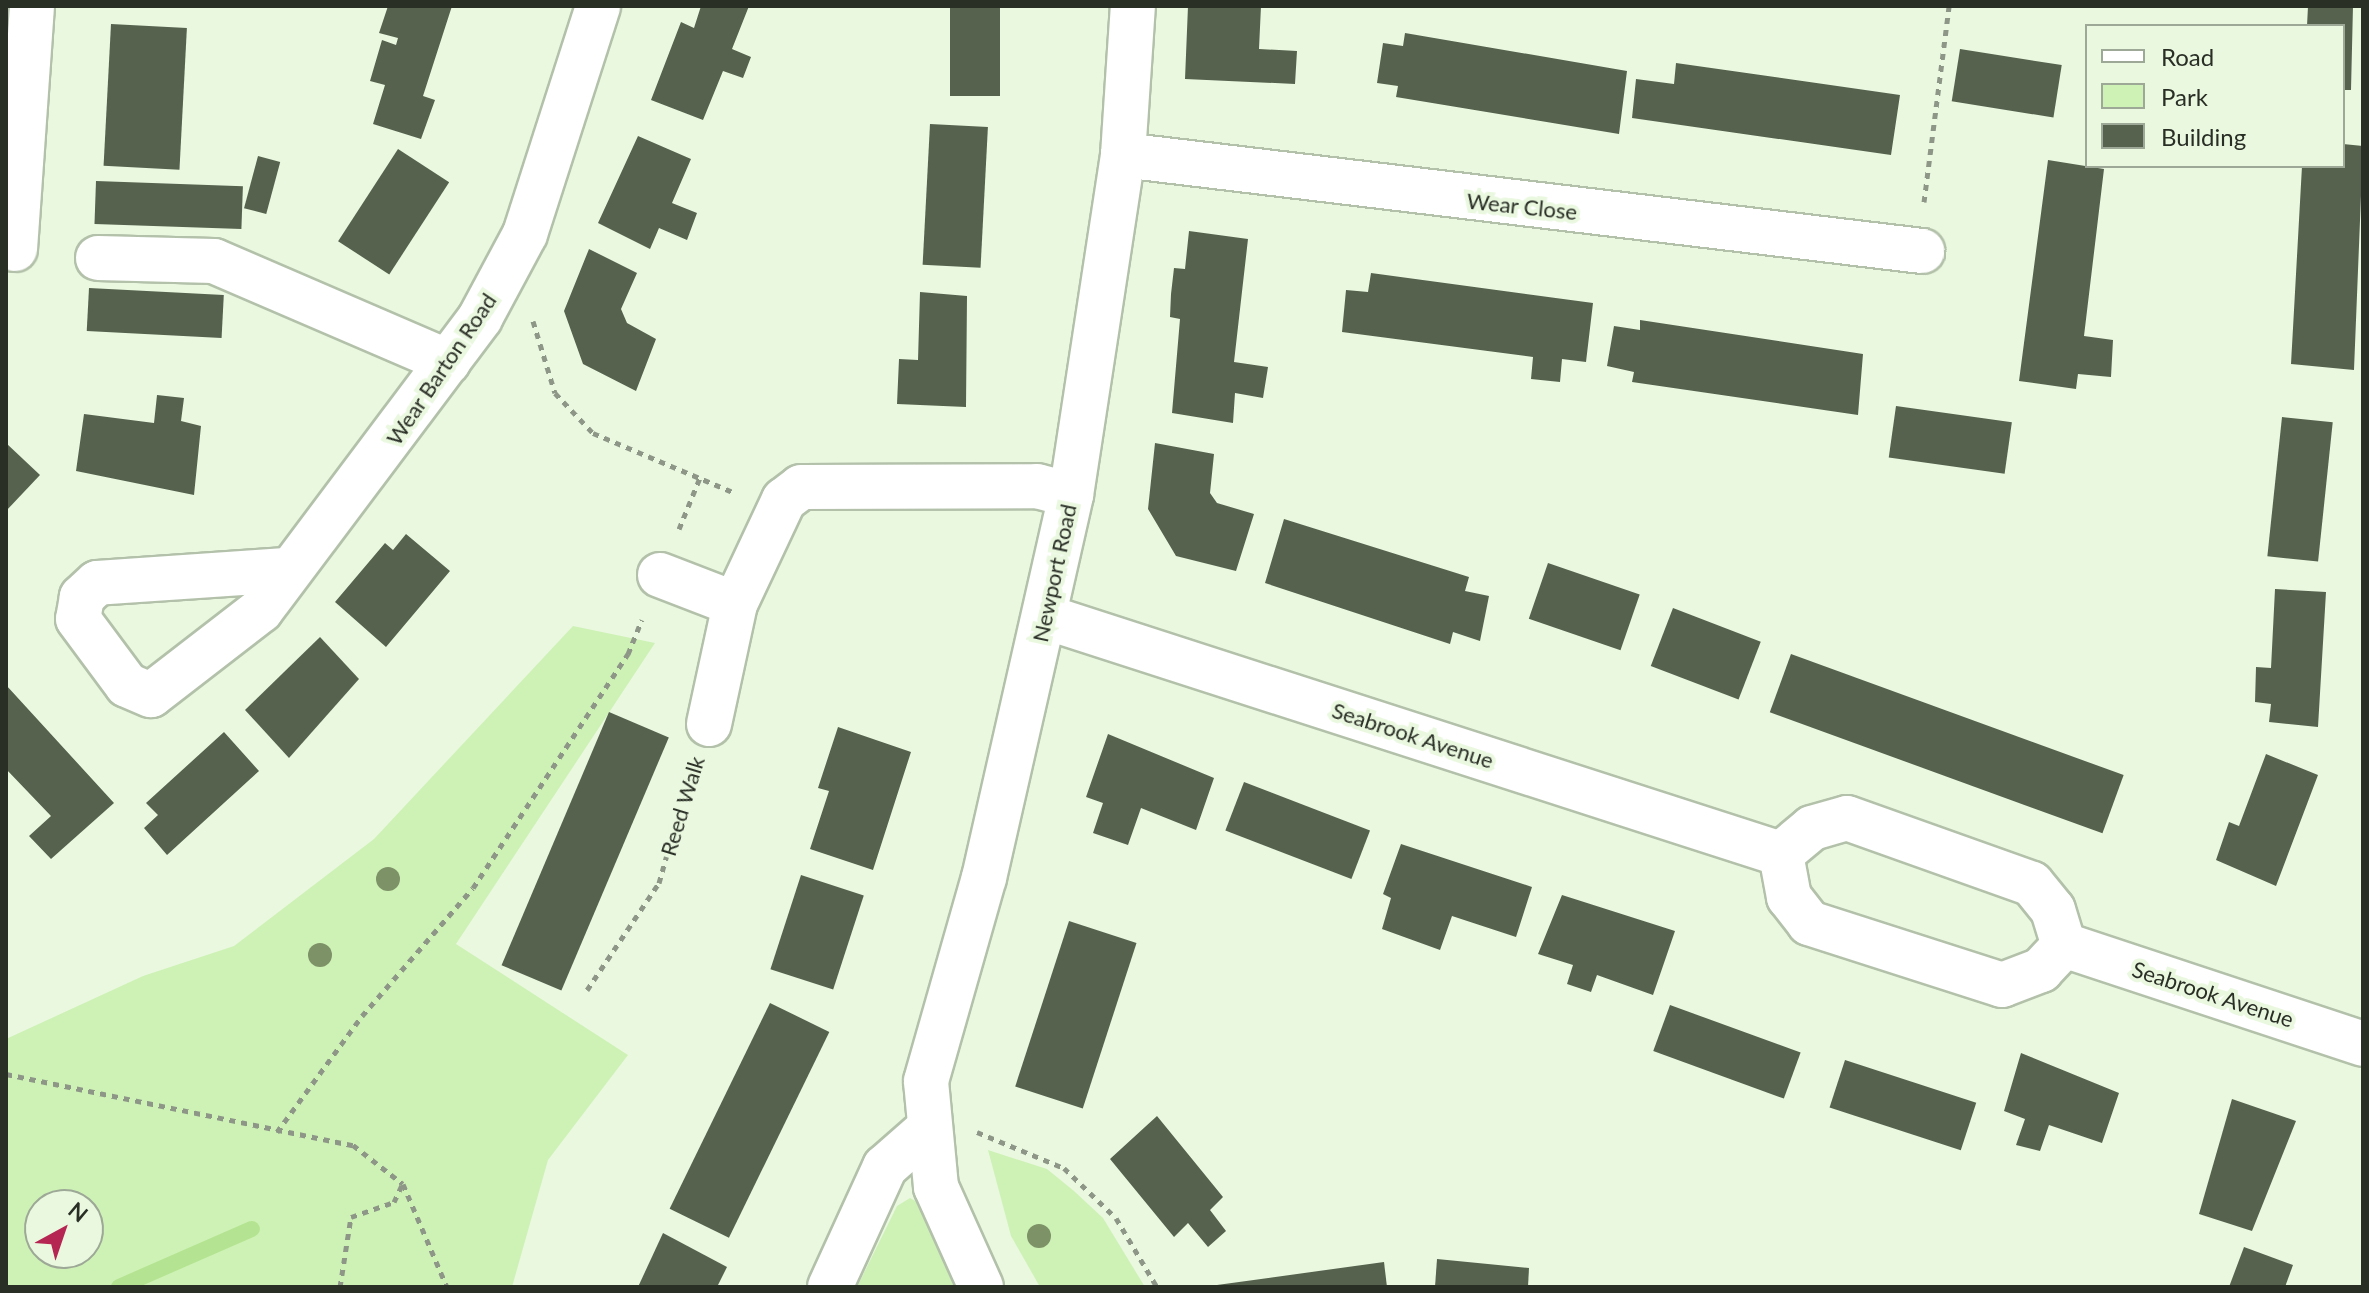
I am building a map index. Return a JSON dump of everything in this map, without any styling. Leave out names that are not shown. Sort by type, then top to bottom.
[{"type":"street","points":[[15,249],[14,134],[32,6]]},
{"type":"street","name":"Wear Barton Road","points":[[286,570],[388,449],[448,362],[525,234],[598,6]]},
{"type":"street","name":"Newport Road","points":[[981,1287],[936,1187],[926,1131],[926,1081],[1046,617],[1071,495],[1123,155],[1133,6]]},
{"type":"street","name":"Wear Close","points":[[1123,155],[1922,251]]},
{"type":"street","points":[[98,258],[214,261],[448,362]]},
{"type":"street","points":[[709,724],[735,604],[784,500],[821,482],[1037,486],[1071,495]]},
{"type":"street","points":[[660,575],[735,604]]},
{"type":"street","name":"Seabrook Avenue","points":[[1046,617],[1781,854]]},
{"type":"street","points":[[1847,818],[2032,884],[2053,910],[2064,945],[2041,970],[2002,985],[1809,923],[1789,897],[1781,854],[1812,828],[1847,818]]},
{"type":"street","name":"Seabrook Avenue","points":[[2064,945],[2363,1044]]},
{"type":"street","points":[[830,1287],[885,1167],[926,1131]]},
{"type":"path","points":[[1922,251],[1949,6]]},
{"type":"path","points":[[530,309],[555,393],[593,433],[701,475],[776,516]]},
{"type":"path","points":[[277,1132],[362,1016],[473,888],[628,654],[701,475]]},
{"type":"path","name":"Reed Walk","points":[[587,990],[659,883],[709,724]]},
{"type":"path","points":[[6,1074],[277,1132],[353,1145],[403,1184],[447,1287]]},
{"type":"path","points":[[926,1131],[975,1131],[1064,1168],[1116,1218],[1157,1287]]},
{"type":"path","points":[[340,1287],[351,1217],[394,1202],[403,1184]]},
{"type":"green space","points":[[573,626],[655,643],[456,944],[628,1055],[548,1160],[512,1287],[6,1287],[6,1039],[143,976],[234,946],[374,839]]},
{"type":"green space","points":[[988,1150],[1047,1169],[1074,1191],[1103,1218],[1145,1287],[1040,1287],[1011,1236]]},
{"type":"green space","points":[[910,1198],[921,1204],[954,1287],[857,1287],[897,1206]]},
{"type":"building","points":[[388,6],[452,6],[423,96],[435,100],[421,139],[373,124],[385,85],[370,81],[382,40],[396,45],[398,38],[379,33]]},
{"type":"building","points":[[701,6],[749,6],[732,49],[751,57],[743,78],[723,71],[703,120],[651,100],[681,22],[694,28]]},
{"type":"building","points":[[950,6],[1000,6],[1000,96],[950,96]]},
{"type":"building","points":[[1188,6],[1261,6],[1259,49],[1297,51],[1295,84],[1185,79]]},
{"type":"building","points":[[2308,6],[2353,6],[2351,90],[2345,90],[2345,24],[2307,24]]},
{"type":"building","points":[[111,24],[187,28],[179,170],[104,166]]},
{"type":"building","points":[[1405,33],[1627,71],[1619,134],[1396,97],[1398,86],[1377,83],[1383,43],[1403,46]]},
{"type":"building","points":[[1960,49],[2062,65],[2053,117],[1952,101]]},
{"type":"building","points":[[1676,63],[1900,95],[1891,155],[1632,118],[1636,79],[1674,84]]},
{"type":"building","points":[[930,124],[988,127],[981,268],[923,265]]},
{"type":"building","points":[[638,136],[691,159],[672,203],[697,213],[687,240],[659,228],[650,249],[598,223]]},
{"type":"building","points":[[2345,144],[2363,146],[2354,370],[2291,364],[2302,168],[2345,168]]},
{"type":"building","points":[[398,149],[449,182],[389,274],[338,241]]},
{"type":"building","points":[[258,156],[280,162],[266,214],[244,208]]},
{"type":"building","points":[[2048,160],[2104,169],[2084,336],[2113,340],[2111,377],[2078,374],[2076,389],[2019,381]]},
{"type":"building","points":[[96,181],[243,186],[241,229],[94,224]]},
{"type":"building","points":[[1189,231],[1248,239],[1234,362],[1268,367],[1263,398],[1235,393],[1233,423],[1172,413],[1180,319],[1170,317],[1171,294],[1174,268],[1185,269]]},
{"type":"building","points":[[589,249],[637,273],[621,309],[627,323],[656,339],[636,391],[583,364],[564,311]]},
{"type":"building","points":[[1371,273],[1593,303],[1586,362],[1562,359],[1560,382],[1531,379],[1533,357],[1342,332],[1346,290],[1368,292]]},
{"type":"building","points":[[89,288],[224,295],[222,338],[87,331]]},
{"type":"building","points":[[920,292],[967,296],[966,407],[897,404],[899,359],[918,360]]},
{"type":"building","points":[[1640,320],[1863,354],[1858,415],[1632,382],[1634,372],[1607,366],[1614,326],[1640,330]]},
{"type":"building","points":[[157,395],[184,398],[181,421],[201,426],[194,495],[76,471],[84,414],[154,423]]},
{"type":"building","points":[[1896,406],[2012,422],[2005,474],[1889,457]]},
{"type":"building","points":[[2282,417],[2333,422],[2318,562],[2267,556]]},
{"type":"building","points":[[6,443],[40,475],[6,511]]},
{"type":"building","points":[[1155,443],[1214,454],[1210,493],[1217,503],[1254,514],[1236,571],[1176,556],[1148,509]]},
{"type":"building","points":[[1284,519],[1469,577],[1465,591],[1489,596],[1480,641],[1453,632],[1450,644],[1265,583]]},
{"type":"building","points":[[406,534],[450,571],[386,647],[335,602],[385,543],[393,550]]},
{"type":"building","points":[[1548,563],[1640,595],[1621,650],[1529,619]]},
{"type":"building","points":[[2275,589],[2326,592],[2318,727],[2269,722],[2271,704],[2255,702],[2256,667],[2271,668]]},
{"type":"building","points":[[1673,608],[1761,642],[1739,700],[1651,666]]},
{"type":"building","points":[[320,637],[359,679],[289,758],[245,710]]},
{"type":"building","points":[[1791,654],[2124,775],[2102,833],[1770,712]]},
{"type":"building","points":[[6,685],[114,803],[51,859],[29,836],[51,816],[6,769]]},
{"type":"building","points":[[609,712],[669,737],[561,991],[502,965]]},
{"type":"building","points":[[838,727],[911,752],[873,870],[810,849],[829,791],[818,788]]},
{"type":"building","points":[[224,732],[259,771],[167,855],[144,828],[158,815],[146,803]]},
{"type":"building","points":[[1108,734],[1214,778],[1196,830],[1141,808],[1128,845],[1093,833],[1103,803],[1086,797]]},
{"type":"building","points":[[2266,754],[2318,775],[2276,886],[2216,860],[2229,822],[2239,826]]},
{"type":"building","points":[[1244,782],[1370,830],[1351,879],[1225,831]]},
{"type":"building","points":[[1401,844],[1532,887],[1516,937],[1452,916],[1440,950],[1382,929],[1391,898],[1383,894]]},
{"type":"building","points":[[801,875],[864,895],[833,990],[770,969]]},
{"type":"building","points":[[1562,895],[1675,931],[1653,995],[1597,975],[1591,992],[1567,984],[1573,965],[1538,954]]},
{"type":"building","points":[[1069,921],[1137,943],[1083,1108],[1015,1086]]},
{"type":"building","points":[[770,1003],[829,1032],[729,1238],[670,1209]]},
{"type":"building","points":[[1670,1005],[1801,1053],[1784,1099],[1653,1051]]},
{"type":"building","points":[[2021,1053],[2119,1093],[2102,1143],[2049,1125],[2040,1151],[2016,1145],[2025,1119],[2004,1111]]},
{"type":"building","points":[[1845,1060],[1976,1103],[1961,1150],[1830,1108]]},
{"type":"building","points":[[2232,1099],[2296,1121],[2252,1231],[2199,1214]]},
{"type":"building","points":[[1157,1116],[1223,1197],[1210,1210],[1226,1231],[1208,1247],[1188,1223],[1174,1237],[1110,1159]]},
{"type":"building","points":[[663,1233],[727,1267],[717,1287],[638,1287]]},
{"type":"building","points":[[2244,1247],[2293,1265],[2285,1287],[2229,1287]]},
{"type":"building","points":[[1437,1259],[1529,1268],[1528,1287],[1435,1287]]},
{"type":"building","points":[[1384,1262],[1387,1287],[1217,1287],[1217,1285]]},
{"type":"waterway","points":[[119,1287],[252,1229]]}]
